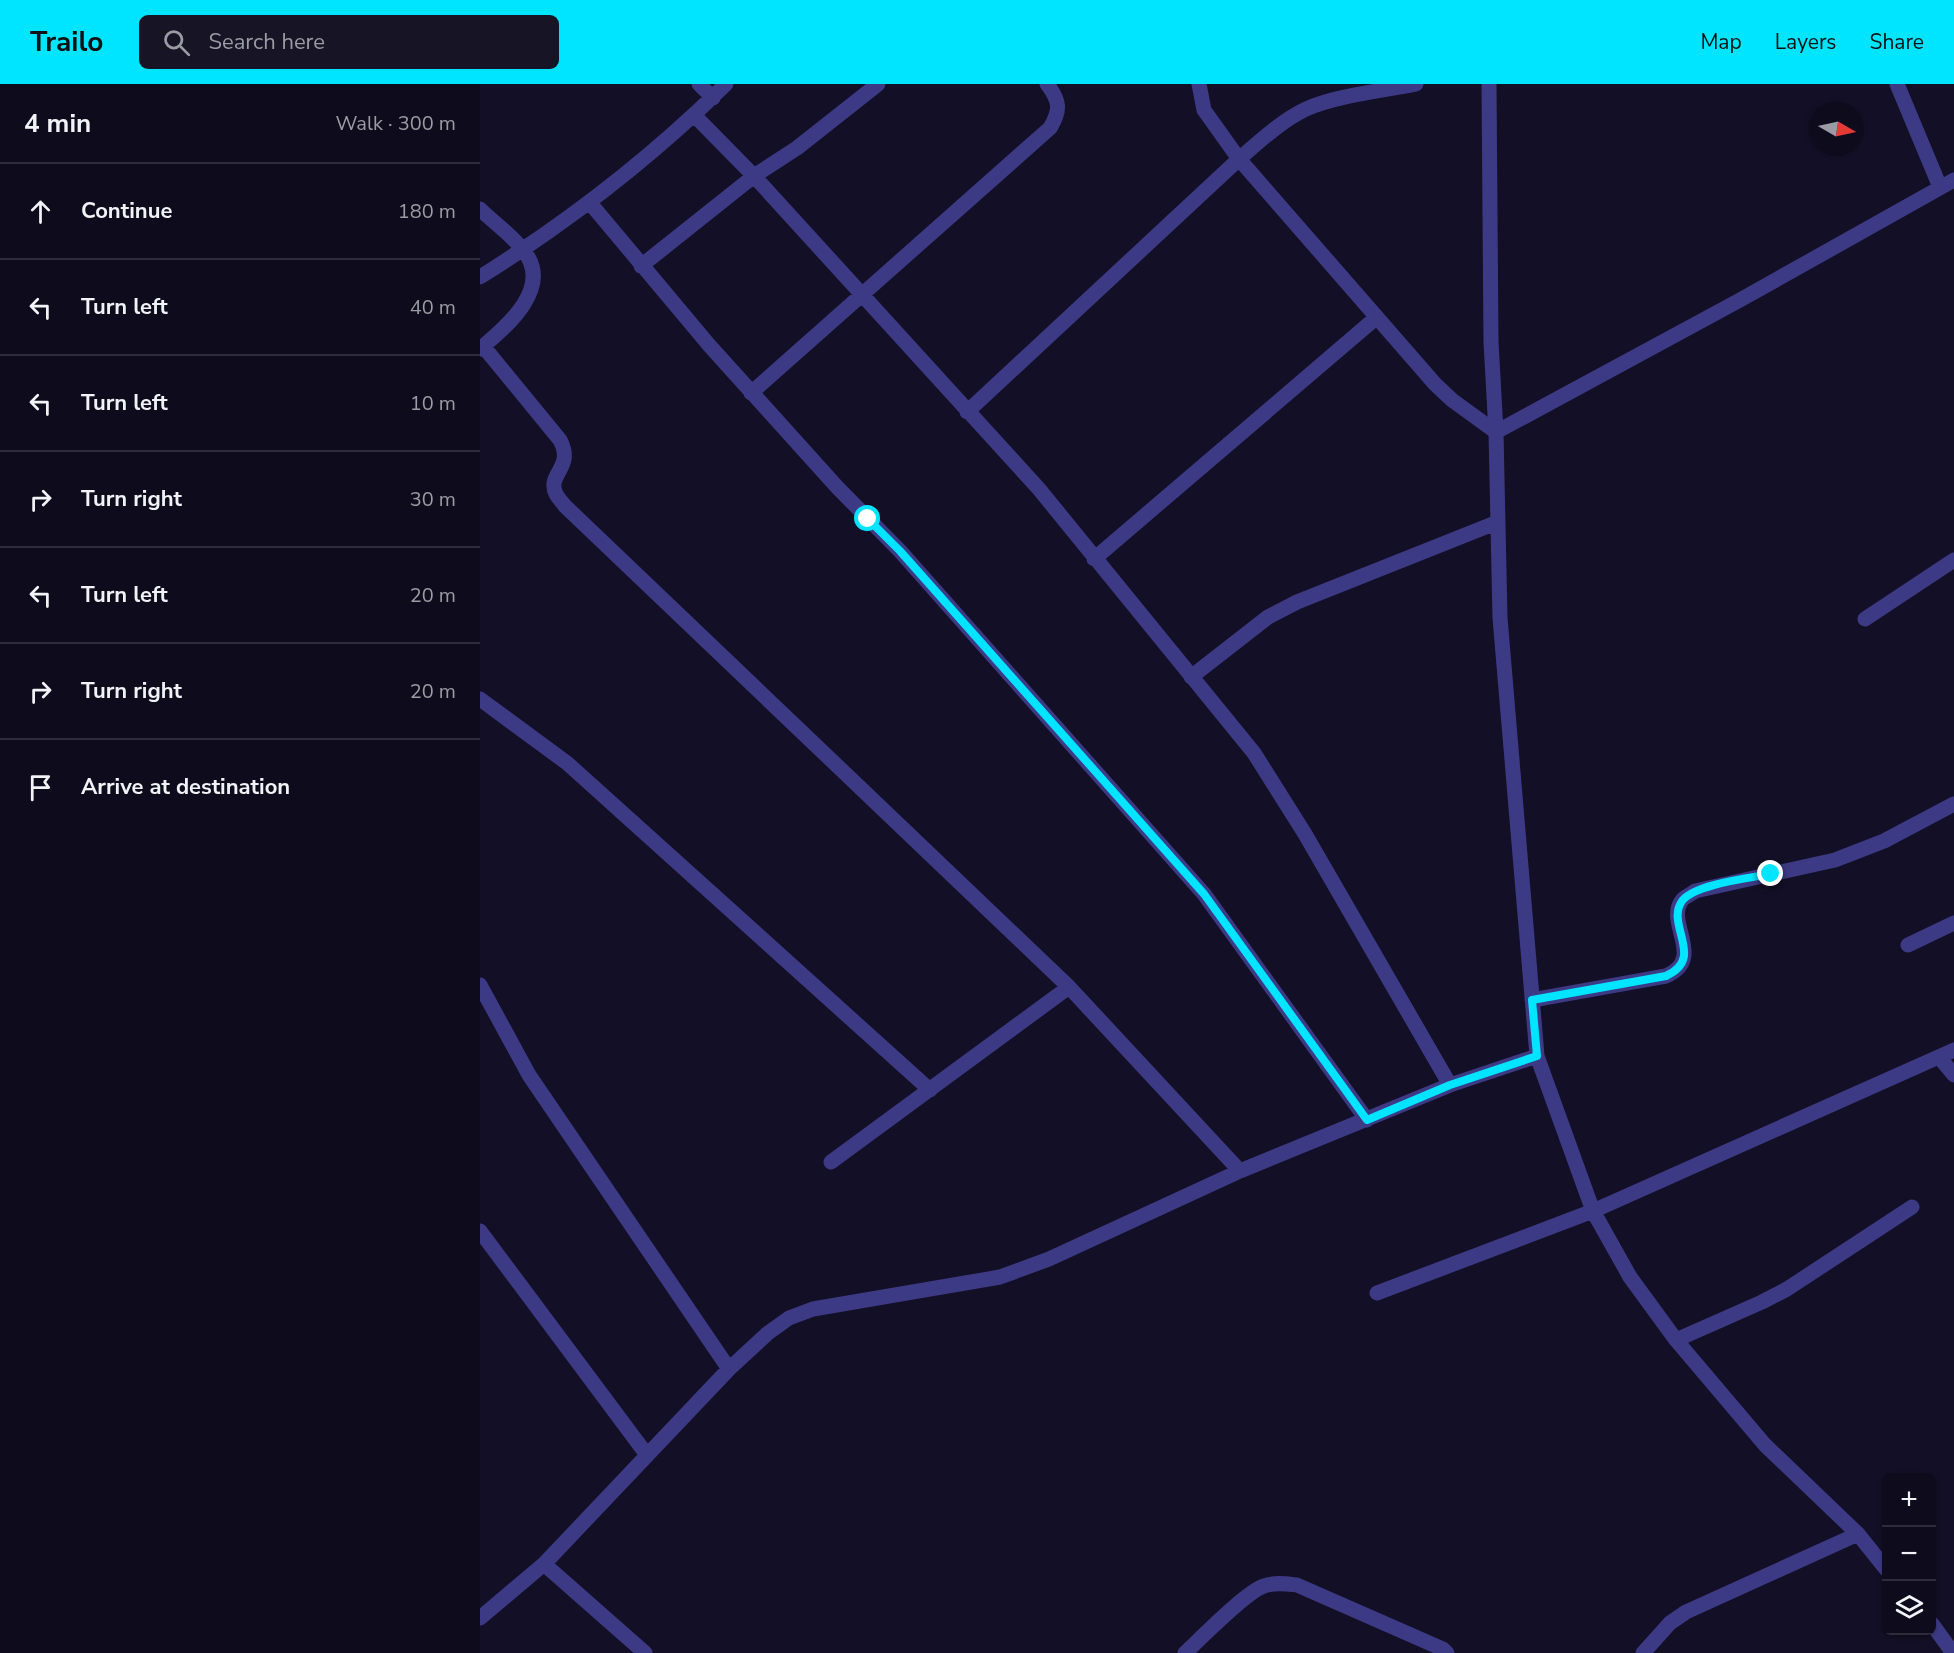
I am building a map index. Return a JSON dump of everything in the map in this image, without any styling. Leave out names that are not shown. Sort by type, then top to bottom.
[{"type":"street","points":[[699,84],[713,98]]},
{"type":"street","points":[[480,277],[590,203],[694,115],[726,84]]},
{"type":"street","points":[[641,266],[754,176],[797,148],[878,84]]},
{"type":"street","points":[[751,393],[1050,128],[1058,116],[1058,107],[1057,97],[1047,84]]},
{"type":"street","points":[[1199,84],[1204,110],[1239,159],[1452,400],[1496,432]]},
{"type":"street","points":[[967,412],[1239,159],[1278,126],[1307,109],[1338,100],[1416,84]]},
{"type":"street","points":[[1489,84],[1491,331],[1496,432],[1500,618],[1537,1056],[1593,1210],[1630,1276],[1676,1340],[1766,1446],[1858,1534],[1882,1563]]},
{"type":"street","points":[[1897,84],[1940,187]]},
{"type":"street","points":[[694,115],[754,176],[1039,489],[1254,753],[1305,834],[1450,1085]]},
{"type":"street","points":[[1496,432],[1740,300],[1954,180]]},
{"type":"street","points":[[590,203],[641,266],[751,393],[837,487],[900,551],[1204,894],[1367,1120]]},
{"type":"street","points":[[480,209],[523,250],[535,272],[532,287],[511,322],[481,347],[566,450],[566,457],[554,488],[565,506],[1069,987],[1240,1170]]},
{"type":"street","points":[[1094,559],[1377,317]]},
{"type":"street","points":[[1191,677],[1268,617],[1297,602],[1498,522]]},
{"type":"street","points":[[1865,619],[1954,560]]},
{"type":"street","points":[[480,699],[567,763],[930,1090]]},
{"type":"street","points":[[1532,1000],[1666,976],[1676,971],[1683,963],[1684,946],[1678,912],[1682,900],[1695,891],[1836,860],[1884,841],[1954,804]]},
{"type":"street","points":[[1908,945],[1954,923]]},
{"type":"street","points":[[480,985],[529,1075],[729,1369]]},
{"type":"street","points":[[831,1162],[1069,987]]},
{"type":"street","points":[[1377,1293],[1593,1210],[1954,1050]]},
{"type":"street","points":[[480,1618],[543,1564],[729,1369],[768,1333],[789,1318],[813,1309],[1000,1277],[1049,1259],[1240,1170],[1450,1085],[1537,1056]]},
{"type":"street","points":[[1939,1057],[1954,1075]]},
{"type":"street","points":[[1676,1340],[1771,1298],[1912,1207]]},
{"type":"street","points":[[480,1231],[646,1455]]},
{"type":"street","points":[[1643,1653],[1670,1623],[1686,1612],[1858,1534]]},
{"type":"street","points":[[543,1564],[645,1653]]},
{"type":"street","points":[[1185,1653],[1248,1595],[1263,1586],[1282,1584],[1297,1585],[1443,1649],[1447,1653]]},
{"type":"street","points":[[1936,1630],[1953,1653]]},
{"type":"route","points":[[868,519],[900,551],[1204,894],[1367,1120],[1450,1085],[1537,1056],[1532,1000],[1666,976],[1676,971],[1683,963],[1684,946],[1678,912],[1682,900],[1695,891],[1771,874]]}]
